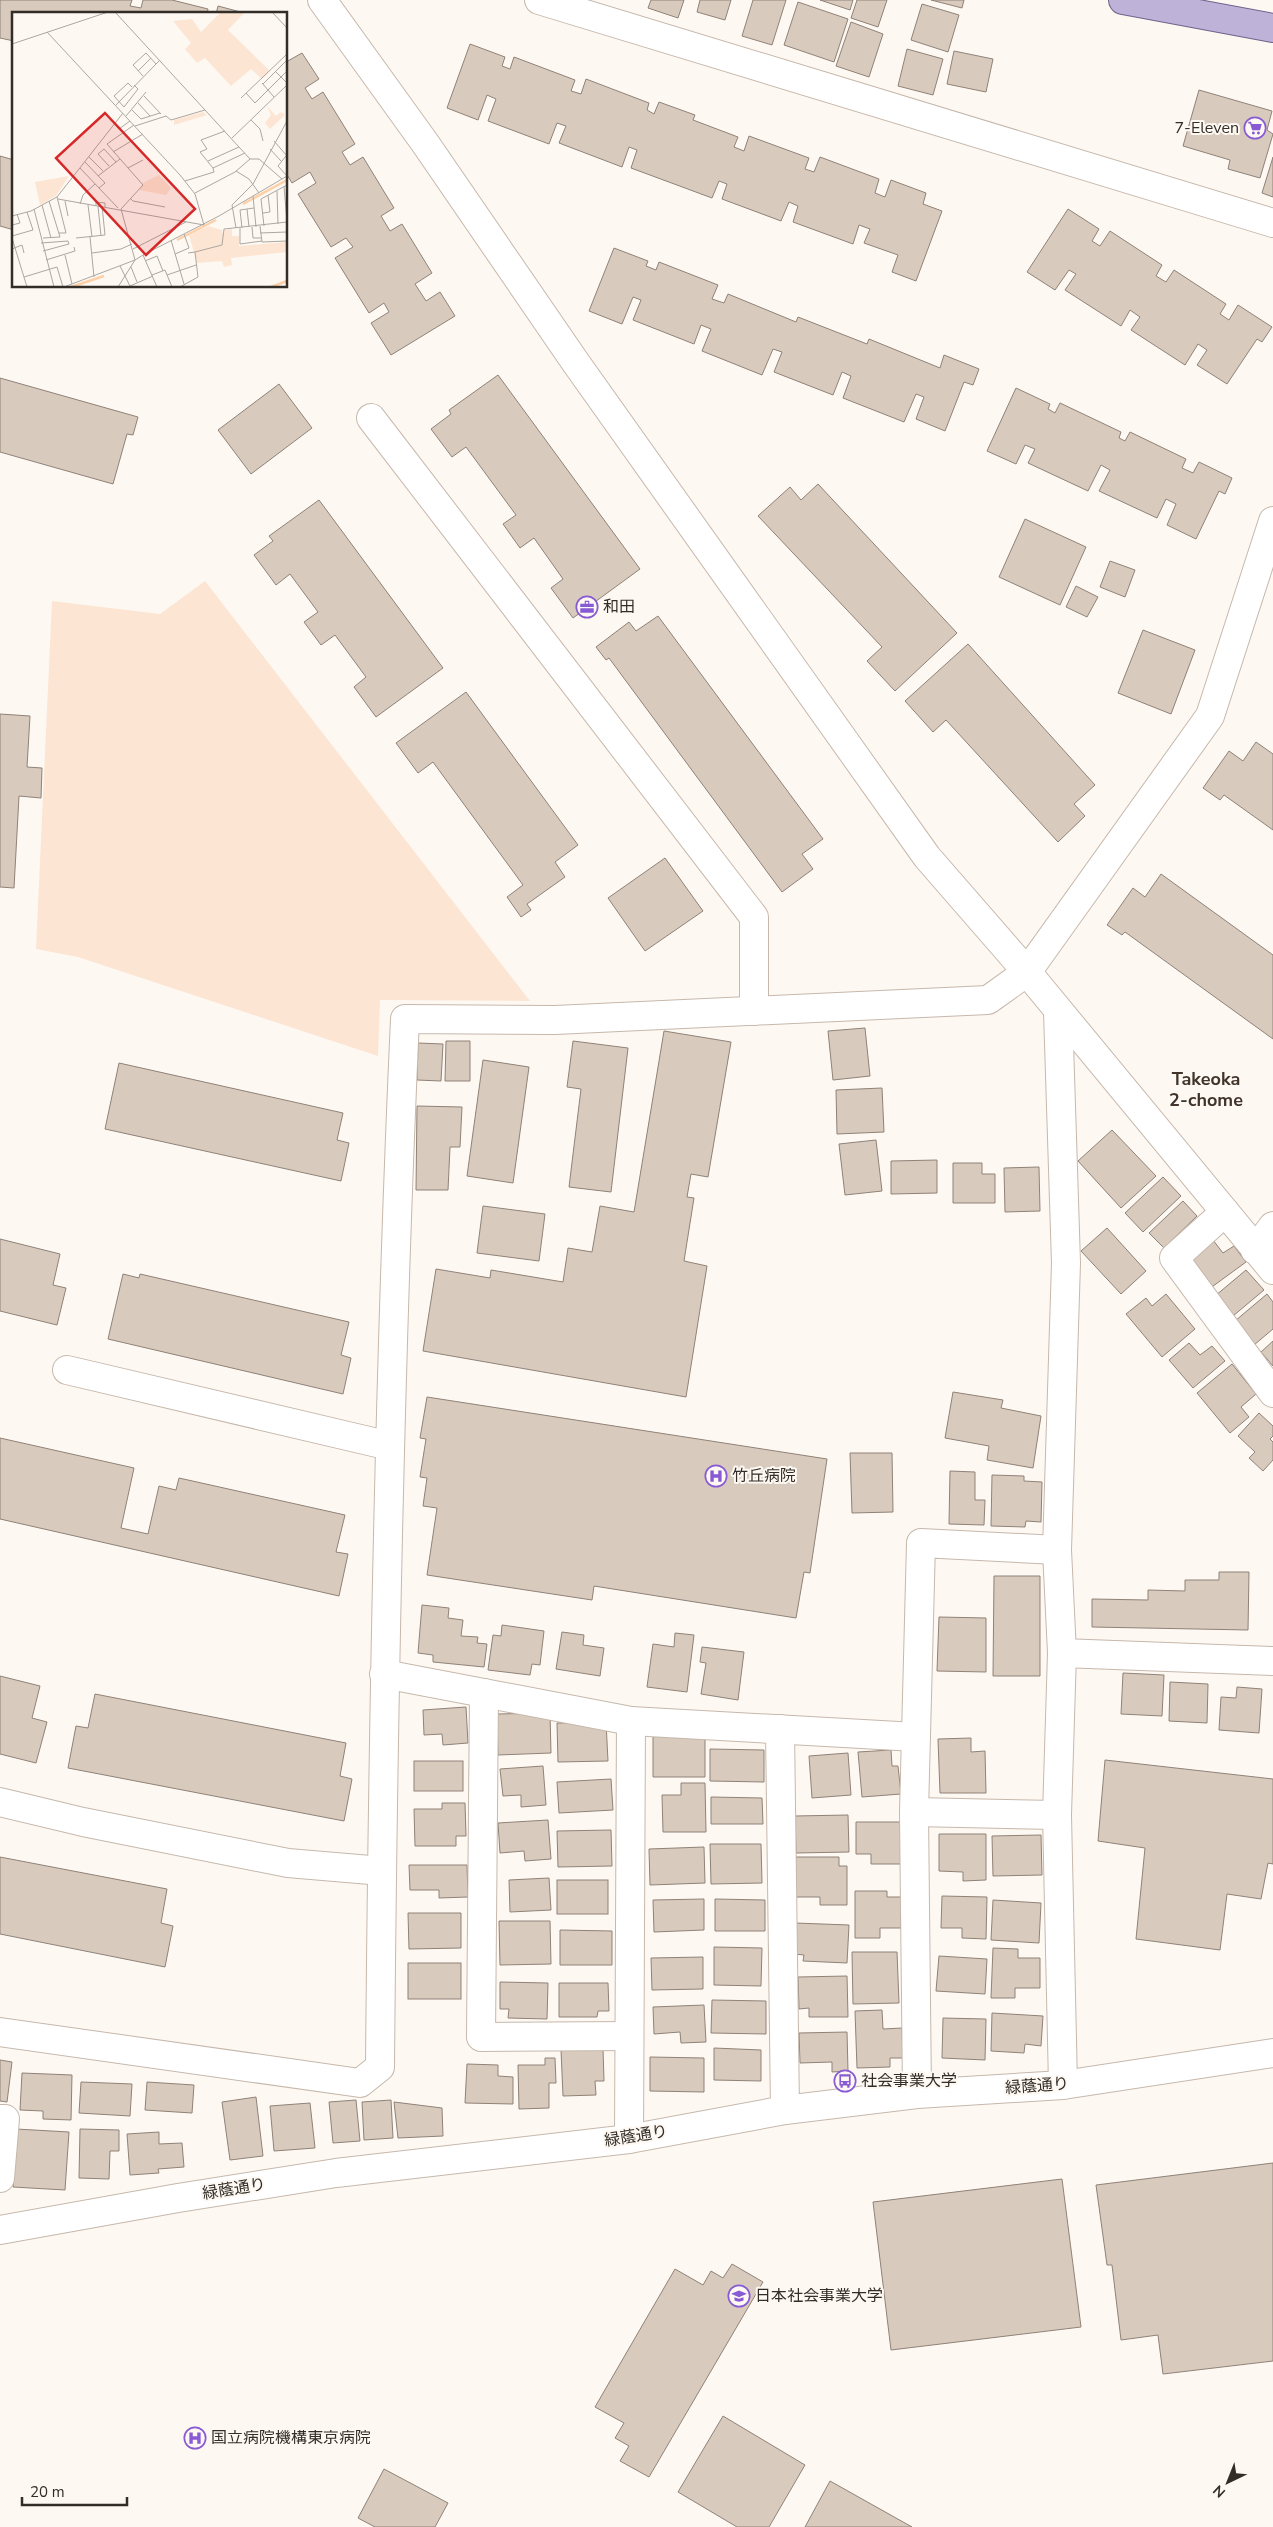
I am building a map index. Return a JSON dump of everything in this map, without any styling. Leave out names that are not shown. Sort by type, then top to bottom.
[{"type":"main road","points":[[1123,0],[1273,28]]},
{"type":"street","points":[[322,0],[425,143],[576,364],[927,857],[1027,972],[1264,1260]]},
{"type":"street","points":[[539,0],[1273,223]]},
{"type":"street","points":[[371,418],[754,917],[754,1011]]},
{"type":"street","points":[[0,2032],[360,2083],[380,2067],[384,1674],[405,1019],[555,1020],[988,1000],[1027,972],[1210,716],[1273,522]]},
{"type":"street","points":[[1058,1012],[1066,1263],[1057,1550],[1062,1653],[1057,1815],[1063,2085]]},
{"type":"street","points":[[1225,1212],[1174,1258],[1273,1393]]},
{"type":"street","points":[[1264,1260],[1273,1226]]},
{"type":"street","points":[[67,1370],[390,1446]]},
{"type":"street","points":[[917,2094],[914,1812],[921,1543],[1057,1550]]},
{"type":"street","points":[[1062,1653],[1273,1661]]},
{"type":"street","points":[[384,1674],[631,1720],[916,1736]]},
{"type":"street","points":[[484,1693],[481,2037],[629,2036]]},
{"type":"street","points":[[629,2139],[631,1720]]},
{"type":"street","points":[[780,1729],[785,2110]]},
{"type":"street","points":[[0,1802],[82,1822],[288,1863],[382,1871]]},
{"type":"street","points":[[914,1812],[1057,1815]]},
{"type":"street","name":"緑蔭通り","points":[[0,2230],[336,2172],[629,2139],[785,2110],[917,2094],[1063,2085],[1273,2054]]},
{"type":"street","points":[[0,2119],[4,2119],[0,2178]]},
{"type":"shaded area","points":[[205,581],[530,1001],[380,1000],[378,1056],[78,957],[36,949],[52,601],[160,614]]},
{"type":"building","points":[[0,0],[132,0],[130,6],[141,8],[143,0],[172,0],[208,9],[207,12],[12,12],[12,41],[0,38]]},
{"type":"building","points":[[651,0],[684,0],[678,18],[648,8]]},
{"type":"building","points":[[700,0],[731,0],[725,20],[697,12]]},
{"type":"building","points":[[753,0],[786,0],[772,45],[742,36]]},
{"type":"building","points":[[820,0],[853,0],[850,10]]},
{"type":"building","points":[[857,0],[887,0],[878,27],[851,18]]},
{"type":"building","points":[[931,0],[964,0],[962,8]]},
{"type":"building","points":[[798,2],[848,19],[834,62],[784,45]]},
{"type":"building","points":[[922,4],[959,15],[948,52],[911,40]]},
{"type":"building","points":[[218,6],[240,12],[216,12]]},
{"type":"building","points":[[851,22],[883,34],[869,77],[836,66]]},
{"type":"building","points":[[470,44],[505,57],[502,66],[510,69],[514,57],[575,80],[571,91],[581,94],[586,79],[649,103],[647,110],[654,114],[659,102],[695,115],[693,120],[738,137],[734,147],[744,151],[749,136],[809,158],[805,169],[814,172],[820,157],[879,179],[875,193],[885,197],[891,180],[926,193],[923,204],[942,211],[916,281],[892,272],[898,255],[864,243],[870,229],[859,225],[853,244],[793,222],[798,206],[789,202],[781,221],[722,199],[727,184],[719,181],[712,198],[631,168],[637,150],[629,147],[622,167],[559,143],[566,126],[557,123],[549,144],[488,121],[496,99],[487,95],[478,120],[447,108]]},
{"type":"building","points":[[907,49],[943,59],[933,95],[898,86]]},
{"type":"building","points":[[954,51],[993,59],[986,92],[947,84]]},
{"type":"building","points":[[302,53],[319,79],[305,88],[312,99],[323,92],[355,144],[342,152],[350,165],[363,157],[394,208],[381,216],[390,231],[402,224],[432,273],[415,284],[426,301],[440,292],[455,316],[391,355],[371,323],[389,312],[384,303],[369,313],[335,258],[353,247],[346,238],[331,247],[298,194],[316,183],[310,172],[292,183],[288,176],[288,61]]},
{"type":"building","points":[[1199,90],[1272,111],[1267,130],[1273,134],[1260,178],[1228,169],[1230,160],[1183,146]]},
{"type":"building","points":[[0,156],[12,159],[12,229],[0,226]]},
{"type":"building","points":[[1273,157],[1273,197],[1262,193]]},
{"type":"building","points":[[1068,209],[1099,229],[1092,241],[1100,246],[1110,231],[1162,265],[1156,276],[1166,282],[1174,270],[1226,304],[1220,314],[1229,320],[1238,305],[1272,327],[1262,342],[1257,339],[1227,384],[1197,365],[1207,350],[1198,344],[1185,365],[1131,330],[1140,317],[1130,310],[1121,326],[1065,290],[1076,274],[1069,270],[1055,290],[1027,272]]},
{"type":"building","points":[[614,248],[648,261],[646,266],[656,270],[659,262],[718,285],[712,299],[724,303],[728,294],[796,322],[798,317],[867,344],[869,339],[940,368],[944,355],[979,369],[973,385],[964,382],[945,431],[916,419],[924,397],[916,394],[904,422],[843,398],[851,376],[842,372],[833,395],[774,372],[782,352],[773,349],[762,375],[702,351],[711,329],[701,325],[694,344],[633,320],[641,300],[633,297],[622,324],[589,311]]},
{"type":"building","points":[[498,375],[640,569],[573,618],[551,588],[563,579],[534,538],[520,548],[503,524],[516,515],[466,447],[452,457],[431,429],[451,414],[449,410]]},
{"type":"building","points":[[0,378],[138,417],[133,435],[127,434],[113,484],[0,452]]},
{"type":"building","points":[[279,384],[312,428],[251,474],[218,430]]},
{"type":"building","points":[[1016,388],[1050,404],[1048,409],[1055,413],[1060,403],[1121,432],[1119,438],[1125,441],[1130,432],[1186,459],[1182,468],[1193,473],[1199,462],[1232,478],[1225,494],[1219,491],[1196,539],[1167,525],[1176,504],[1166,499],[1157,518],[1099,491],[1110,470],[1101,465],[1088,491],[1028,463],[1035,449],[1025,445],[1016,464],[987,451]]},
{"type":"building","points":[[818,484],[957,633],[895,691],[867,661],[882,647],[758,516],[790,487],[801,500]]},
{"type":"building","points":[[319,500],[443,668],[376,717],[354,687],[366,677],[335,635],[321,645],[304,622],[318,612],[290,574],[276,585],[254,555],[273,541],[269,536]]},
{"type":"building","points":[[1025,519],[1086,547],[1060,605],[999,577]]},
{"type":"building","points":[[1110,561],[1135,570],[1125,597],[1100,587]]},
{"type":"building","points":[[1076,586],[1098,597],[1087,617],[1066,607]]},
{"type":"building","points":[[658,616],[823,839],[802,854],[813,869],[782,892],[609,658],[606,660],[596,647],[629,622],[636,631]]},
{"type":"building","points":[[1143,630],[1195,650],[1171,714],[1118,693]]},
{"type":"building","points":[[968,644],[1095,785],[1074,804],[1085,816],[1058,842],[946,720],[933,732],[905,701]]},
{"type":"building","points":[[466,692],[578,845],[555,862],[565,877],[527,904],[531,910],[521,917],[507,897],[523,885],[433,762],[418,773],[396,743]]},
{"type":"building","points":[[0,714],[30,716],[27,767],[42,768],[41,798],[19,796],[14,888],[0,887]]},
{"type":"building","points":[[1256,742],[1273,754],[1273,830],[1224,795],[1220,800],[1203,788],[1229,751],[1243,761]]},
{"type":"building","points":[[665,858],[703,911],[645,951],[608,898]]},
{"type":"building","points":[[1161,874],[1273,955],[1273,1039],[1125,932],[1122,935],[1107,925],[1133,888],[1145,897]]},
{"type":"building","points":[[865,1028],[870,1076],[833,1080],[828,1031]]},
{"type":"building","points":[[664,1031],[731,1042],[708,1177],[691,1174],[687,1197],[694,1198],[684,1261],[707,1266],[686,1397],[423,1351],[436,1269],[490,1278],[491,1270],[563,1282],[568,1248],[592,1252],[600,1206],[634,1212]]},
{"type":"building","points":[[446,1041],[470,1041],[470,1081],[445,1081]]},
{"type":"building","points":[[573,1041],[628,1048],[611,1192],[569,1187],[581,1089],[567,1087]]},
{"type":"building","points":[[418,1043],[443,1044],[441,1081],[417,1080]]},
{"type":"building","points":[[483,1060],[529,1067],[513,1183],[467,1176]]},
{"type":"building","points":[[119,1063],[343,1113],[337,1140],[349,1143],[341,1181],[105,1129]]},
{"type":"building","points":[[882,1088],[884,1132],[837,1134],[836,1090]]},
{"type":"building","points":[[417,1106],[462,1107],[460,1147],[450,1147],[448,1190],[416,1190]]},
{"type":"building","points":[[1112,1130],[1156,1176],[1121,1208],[1078,1161]]},
{"type":"building","points":[[876,1140],[882,1191],[845,1195],[839,1144]]},
{"type":"building","points":[[937,1160],[937,1193],[891,1194],[891,1161]]},
{"type":"building","points":[[953,1163],[982,1163],[982,1174],[995,1174],[995,1203],[953,1203]]},
{"type":"building","points":[[1039,1167],[1040,1211],[1005,1212],[1004,1168]]},
{"type":"building","points":[[1163,1177],[1181,1196],[1143,1232],[1125,1213]]},
{"type":"building","points":[[1183,1201],[1197,1216],[1164,1248],[1149,1233]]},
{"type":"building","points":[[483,1206],[545,1214],[539,1261],[477,1253]]},
{"type":"building","points":[[1107,1228],[1146,1271],[1121,1294],[1081,1251]]},
{"type":"building","points":[[0,1239],[60,1254],[53,1285],[66,1288],[57,1325],[0,1311]]},
{"type":"building","points":[[1213,1240],[1223,1253],[1234,1246],[1246,1262],[1205,1292],[1190,1257]]},
{"type":"building","points":[[1246,1270],[1264,1290],[1233,1316],[1215,1296]]},
{"type":"building","points":[[123,1274],[139,1278],[140,1274],[349,1322],[341,1355],[351,1358],[343,1394],[108,1339]]},
{"type":"building","points":[[1166,1294],[1195,1329],[1162,1357],[1126,1314],[1146,1298],[1152,1306]]},
{"type":"building","points":[[1267,1294],[1273,1302],[1273,1329],[1254,1345],[1235,1321]]},
{"type":"building","points":[[1273,1341],[1273,1366],[1261,1352]]},
{"type":"building","points":[[1189,1343],[1200,1355],[1212,1346],[1225,1361],[1193,1388],[1169,1360]]},
{"type":"building","points":[[1232,1364],[1256,1394],[1241,1407],[1249,1417],[1230,1433],[1197,1393]]},
{"type":"building","points":[[953,1392],[1003,1400],[1001,1408],[1041,1416],[1033,1468],[987,1460],[989,1446],[945,1438]]},
{"type":"building","points":[[427,1397],[827,1459],[810,1573],[804,1572],[796,1618],[594,1586],[592,1600],[427,1575],[437,1508],[423,1506],[427,1478],[420,1477],[426,1439],[420,1438]]},
{"type":"building","points":[[1259,1413],[1273,1426],[1273,1436],[1270,1439],[1273,1442],[1273,1460],[1263,1471],[1249,1458],[1255,1452],[1238,1436]]},
{"type":"building","points":[[0,1438],[134,1468],[121,1528],[148,1534],[159,1486],[176,1490],[179,1478],[345,1515],[336,1552],[348,1554],[339,1596],[0,1519]]},
{"type":"building","points":[[850,1453],[892,1453],[893,1512],[852,1513]]},
{"type":"building","points":[[950,1471],[975,1472],[975,1500],[985,1500],[984,1525],[949,1524]]},
{"type":"building","points":[[992,1475],[1024,1476],[1024,1481],[1042,1482],[1041,1522],[1026,1521],[1025,1527],[991,1526]]},
{"type":"building","points":[[1219,1572],[1249,1572],[1248,1630],[1092,1627],[1092,1599],[1148,1600],[1148,1590],[1185,1591],[1185,1580],[1219,1580]]},
{"type":"building","points":[[994,1576],[1040,1576],[1040,1676],[993,1676]]},
{"type":"building","points":[[422,1605],[449,1608],[448,1618],[463,1620],[461,1636],[478,1637],[477,1643],[487,1644],[484,1667],[433,1662],[433,1655],[418,1653]]},
{"type":"building","points":[[939,1617],[986,1618],[986,1672],[937,1671]]},
{"type":"building","points":[[502,1625],[544,1631],[540,1665],[532,1664],[530,1675],[488,1670],[493,1635],[501,1636]]},
{"type":"building","points":[[562,1632],[584,1635],[583,1645],[604,1648],[600,1676],[556,1669]]},
{"type":"building","points":[[675,1633],[694,1635],[687,1692],[647,1687],[653,1644],[674,1647]]},
{"type":"building","points":[[702,1647],[744,1652],[738,1700],[701,1694],[706,1663],[700,1662]]},
{"type":"building","points":[[1123,1673],[1164,1675],[1162,1716],[1121,1714]]},
{"type":"building","points":[[0,1676],[40,1686],[32,1718],[47,1722],[36,1763],[0,1754]]},
{"type":"building","points":[[1170,1682],[1208,1684],[1207,1723],[1169,1721]]},
{"type":"building","points":[[1237,1687],[1262,1689],[1259,1733],[1219,1730],[1221,1697],[1236,1698]]},
{"type":"building","points":[[95,1694],[346,1743],[340,1776],[352,1779],[344,1821],[68,1768],[76,1726],[88,1728]]},
{"type":"building","points":[[466,1707],[468,1743],[443,1745],[442,1734],[424,1735],[423,1710]]},
{"type":"building","points":[[550,1713],[551,1753],[498,1755],[497,1714]]},
{"type":"building","points":[[606,1722],[608,1761],[558,1762],[557,1723]]},
{"type":"building","points":[[653,1734],[705,1735],[705,1777],[653,1777]]},
{"type":"building","points":[[971,1738],[971,1752],[985,1751],[986,1793],[940,1793],[938,1739]]},
{"type":"building","points":[[710,1749],[764,1750],[764,1782],[710,1781]]},
{"type":"building","points":[[891,1750],[892,1766],[898,1766],[901,1794],[862,1797],[858,1752]]},
{"type":"building","points":[[848,1753],[851,1795],[812,1798],[809,1756]]},
{"type":"building","points":[[1105,1760],[1273,1779],[1273,1864],[1268,1863],[1261,1899],[1227,1894],[1220,1950],[1136,1939],[1145,1848],[1098,1841]]},
{"type":"building","points":[[414,1761],[463,1761],[463,1791],[414,1791]]},
{"type":"building","points":[[543,1766],[546,1805],[521,1807],[521,1795],[503,1796],[500,1769]]},
{"type":"building","points":[[611,1779],[613,1810],[559,1813],[557,1782]]},
{"type":"building","points":[[681,1783],[705,1783],[706,1832],[663,1832],[662,1795],[681,1795]]},
{"type":"building","points":[[711,1797],[762,1798],[763,1824],[711,1824]]},
{"type":"building","points":[[442,1803],[465,1803],[466,1836],[456,1836],[456,1846],[415,1846],[414,1809],[442,1809]]},
{"type":"building","points":[[848,1815],[849,1852],[796,1853],[795,1816]]},
{"type":"building","points":[[548,1820],[551,1859],[525,1861],[524,1851],[500,1853],[498,1823]]},
{"type":"building","points":[[856,1822],[901,1822],[902,1864],[871,1864],[871,1854],[856,1854]]},
{"type":"building","points":[[611,1830],[612,1866],[558,1867],[557,1831]]},
{"type":"building","points":[[939,1834],[986,1834],[986,1880],[963,1881],[963,1872],[939,1871]]},
{"type":"building","points":[[1041,1835],[1042,1875],[993,1876],[992,1836]]},
{"type":"building","points":[[710,1844],[761,1844],[762,1883],[711,1884]]},
{"type":"building","points":[[704,1847],[705,1883],[650,1885],[649,1849]]},
{"type":"building","points":[[0,1857],[167,1889],[161,1923],[173,1926],[165,1967],[0,1934]]},
{"type":"building","points":[[795,1857],[839,1857],[839,1866],[847,1866],[847,1905],[820,1905],[820,1897],[795,1897]]},
{"type":"building","points":[[409,1865],[467,1865],[468,1897],[439,1898],[439,1890],[410,1890]]},
{"type":"building","points":[[549,1878],[551,1910],[510,1912],[509,1880]]},
{"type":"building","points":[[557,1880],[608,1880],[608,1914],[557,1914]]},
{"type":"building","points":[[855,1891],[887,1891],[887,1897],[901,1897],[901,1928],[880,1928],[880,1938],[855,1938]]},
{"type":"building","points":[[942,1896],[987,1897],[986,1939],[962,1938],[962,1928],[941,1928]]},
{"type":"building","points":[[704,1899],[704,1930],[654,1932],[653,1900]]},
{"type":"building","points":[[715,1899],[765,1900],[765,1931],[715,1931]]},
{"type":"building","points":[[993,1900],[1041,1903],[1039,1943],[991,1940]]},
{"type":"building","points":[[408,1913],[461,1913],[461,1948],[409,1949]]},
{"type":"building","points":[[499,1921],[550,1921],[551,1964],[500,1965]]},
{"type":"building","points":[[795,1923],[849,1925],[847,1963],[803,1961],[804,1955],[794,1954]]},
{"type":"building","points":[[560,1930],[612,1931],[612,1965],[560,1965]]},
{"type":"building","points":[[714,1947],[762,1948],[761,1986],[714,1985]]},
{"type":"building","points":[[993,1948],[1018,1949],[1018,1958],[1040,1958],[1040,1988],[1015,1988],[1015,1998],[991,1998]]},
{"type":"building","points":[[852,1952],[897,1952],[899,2003],[853,2004]]},
{"type":"building","points":[[939,1956],[987,1959],[985,1994],[936,1991]]},
{"type":"building","points":[[703,1957],[703,1989],[652,1990],[651,1958]]},
{"type":"building","points":[[408,1963],[461,1963],[461,1999],[408,1999]]},
{"type":"building","points":[[847,1976],[848,2017],[809,2017],[809,2008],[799,2009],[798,1977]]},
{"type":"building","points":[[500,1982],[548,1983],[547,2019],[508,2018],[509,2009],[500,2009]]},
{"type":"building","points":[[559,1983],[608,1983],[609,2011],[598,2011],[597,2017],[559,2017]]},
{"type":"building","points":[[712,2000],[766,2001],[766,2034],[711,2033]]},
{"type":"building","points":[[704,2005],[706,2042],[681,2043],[680,2032],[654,2034],[653,2007]]},
{"type":"building","points":[[882,2010],[883,2029],[902,2028],[903,2058],[890,2058],[890,2067],[857,2068],[855,2011]]},
{"type":"building","points":[[992,2013],[1043,2016],[1041,2046],[1025,2044],[1024,2053],[991,2051]]},
{"type":"building","points":[[943,2018],[986,2019],[985,2060],[942,2058]]},
{"type":"building","points":[[847,2032],[848,2071],[832,2072],[832,2062],[800,2063],[799,2033]]},
{"type":"building","points":[[714,2048],[761,2050],[761,2081],[714,2080]]},
{"type":"building","points":[[603,2049],[604,2081],[595,2081],[596,2095],[563,2096],[561,2050]]},
{"type":"building","points":[[650,2057],[704,2058],[704,2092],[650,2091]]},
{"type":"building","points":[[545,2058],[555,2058],[556,2083],[549,2083],[549,2108],[519,2109],[518,2065],[545,2065]]},
{"type":"building","points":[[0,2060],[12,2062],[7,2102],[0,2101]]},
{"type":"building","points":[[467,2064],[498,2065],[498,2076],[513,2077],[513,2104],[465,2103]]},
{"type":"building","points":[[22,2073],[72,2075],[71,2120],[43,2119],[43,2111],[20,2110]]},
{"type":"building","points":[[81,2082],[132,2084],[130,2116],[79,2113]]},
{"type":"building","points":[[147,2082],[194,2085],[192,2113],[145,2110]]},
{"type":"building","points":[[256,2097],[263,2156],[230,2160],[222,2102]]},
{"type":"building","points":[[356,2100],[360,2141],[333,2143],[329,2102]]},
{"type":"building","points":[[391,2100],[393,2138],[364,2140],[362,2102]]},
{"type":"building","points":[[394,2102],[442,2108],[443,2136],[398,2138]]},
{"type":"building","points":[[310,2103],[315,2148],[274,2151],[270,2106]]},
{"type":"building","points":[[16,2129],[69,2132],[65,2190],[13,2187]]},
{"type":"building","points":[[80,2129],[119,2130],[119,2151],[110,2151],[109,2179],[79,2178]]},
{"type":"building","points":[[159,2132],[159,2144],[182,2143],[184,2167],[158,2169],[159,2173],[130,2175],[127,2134]]},
{"type":"building","points":[[1273,2163],[1273,2361],[1163,2374],[1158,2335],[1121,2340],[1112,2265],[1107,2265],[1096,2185]]},
{"type":"building","points":[[1062,2179],[1081,2327],[891,2350],[873,2202]]},
{"type":"building","points":[[732,2264],[763,2282],[649,2477],[620,2461],[629,2446],[615,2438],[624,2423],[595,2407],[675,2269],[703,2285],[711,2271],[723,2278]]},
{"type":"building","points":[[723,2416],[805,2465],[769,2527],[737,2527],[678,2492]]},
{"type":"building","points":[[384,2469],[448,2503],[435,2527],[375,2527],[358,2518]]},
{"type":"building","points":[[830,2481],[912,2527],[805,2527]]},
{"type":"place","name":"7-Eleven","points":[[1255,128]]},
{"type":"place","name":"和田","points":[[587,607]]},
{"type":"place","name":"竹丘病院","points":[[716,1476]]},
{"type":"place","name":"社会事業大学","points":[[845,2081]]},
{"type":"place","name":"日本社会事業大学","points":[[739,2296]]},
{"type":"place","name":"国立病院機構東京病院","points":[[195,2438]]},
{"type":"district","name":"Takeoka 2-chome","points":[[1206,1089]]}]
